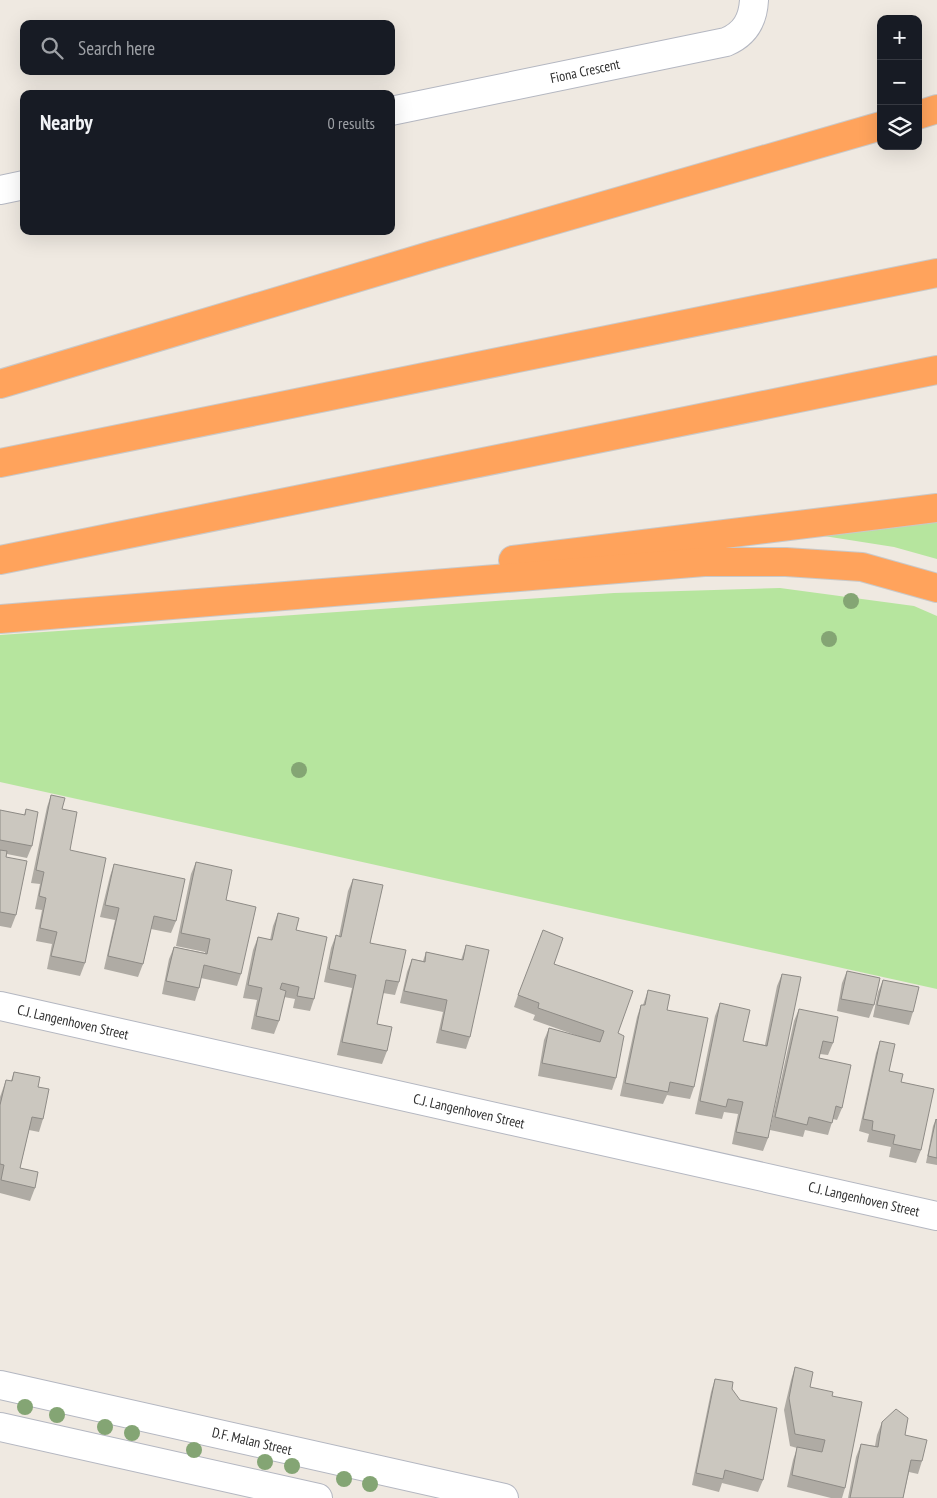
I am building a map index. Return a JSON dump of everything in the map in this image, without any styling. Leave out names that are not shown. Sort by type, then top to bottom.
[{"type":"highway","points":[[922,114],[937,109]]},
{"type":"highway","points":[[0,384],[432,255],[877,127]]},
{"type":"highway","points":[[0,463],[937,273]]},
{"type":"highway","points":[[0,560],[937,370]]},
{"type":"highway","points":[[147,606],[937,508]]},
{"type":"highway","points":[[0,619],[704,562],[786,562],[862,567],[937,588]]},
{"type":"street","name":"Fiona Crescent","points":[[395,109],[726,42],[743,33],[754,10],[754,0]]},
{"type":"street","points":[[0,190],[20,186]]},
{"type":"street","name":"C.J. Langenhoven Street","points":[[0,1006],[937,1216]]},
{"type":"street","name":"D.F. Malan Street","points":[[0,1385],[504,1498]]},
{"type":"street","points":[[0,1427],[318,1498]]},
{"type":"green space","points":[[937,515],[937,559],[894,547],[824,536],[824,527]]},
{"type":"green space","points":[[780,588],[914,606],[937,616],[937,989],[0,782],[0,635],[614,593]]},
{"type":"building","points":[[51,795],[65,798],[62,809],[77,812],[70,850],[106,858],[85,963],[51,956],[57,932],[40,928],[46,898],[39,896],[44,872],[36,870]]},
{"type":"building","points":[[26,809],[38,812],[32,846],[0,840],[0,810],[25,815]]},
{"type":"building","points":[[0,850],[7,851],[6,857],[27,861],[16,915],[0,912]]},
{"type":"building","points":[[196,862],[232,870],[226,900],[256,907],[241,974],[204,965],[199,988],[166,981],[174,947],[207,954],[210,939],[181,933]]},
{"type":"building","points":[[114,864],[185,879],[176,921],[154,916],[143,964],[108,956],[119,908],[105,905]]},
{"type":"building","points":[[353,879],[383,885],[370,943],[406,950],[399,982],[386,980],[377,1024],[392,1027],[387,1051],[342,1042],[356,975],[329,969],[336,935],[341,937]]},
{"type":"building","points":[[278,913],[299,918],[296,930],[327,937],[314,999],[297,996],[299,987],[282,983],[280,989],[286,991],[279,1021],[256,1016],[262,988],[248,985],[258,937],[272,940]]},
{"type":"building","points":[[543,930],[563,938],[554,964],[633,991],[618,1033],[624,1036],[616,1078],[542,1063],[549,1028],[600,1042],[604,1031],[538,1008],[539,1003],[518,995]]},
{"type":"building","points":[[466,945],[489,950],[470,1037],[441,1030],[447,1000],[404,991],[412,959],[425,962],[426,952],[463,960]]},
{"type":"building","points":[[847,971],[880,978],[874,1005],[841,999]]},
{"type":"building","points":[[782,974],[801,977],[768,1138],[736,1132],[743,1102],[728,1099],[726,1107],[700,1101],[720,1003],[750,1010],[743,1041],[767,1046]]},
{"type":"building","points":[[883,980],[919,987],[913,1012],[877,1005]]},
{"type":"building","points":[[648,990],[670,995],[667,1010],[708,1018],[694,1087],[670,1082],[668,1092],[625,1083],[641,1005],[645,1005]]},
{"type":"building","points":[[799,1009],[838,1017],[833,1043],[823,1041],[819,1058],[851,1065],[842,1108],[836,1106],[832,1123],[809,1117],[807,1125],[775,1117]]},
{"type":"building","points":[[880,1041],[895,1044],[889,1071],[903,1074],[901,1082],[934,1089],[921,1150],[893,1144],[895,1135],[872,1130],[873,1121],[863,1119]]},
{"type":"building","points":[[14,1072],[40,1077],[38,1087],[49,1089],[43,1119],[32,1117],[20,1168],[38,1172],[35,1188],[1,1180],[4,1165],[0,1164],[0,1105],[6,1080],[12,1081]]},
{"type":"building","points":[[937,1120],[937,1158],[928,1156]]},
{"type":"building","points":[[795,1367],[813,1372],[810,1387],[833,1392],[832,1396],[862,1402],[845,1488],[792,1475],[797,1447],[822,1452],[825,1440],[795,1434],[789,1398]]},
{"type":"building","points":[[715,1379],[733,1382],[732,1389],[740,1400],[777,1408],[763,1480],[725,1470],[723,1479],[696,1473]]},
{"type":"building","points":[[896,1409],[908,1418],[905,1435],[927,1440],[922,1461],[911,1460],[903,1498],[850,1498],[861,1444],[878,1447],[882,1422]]}]
